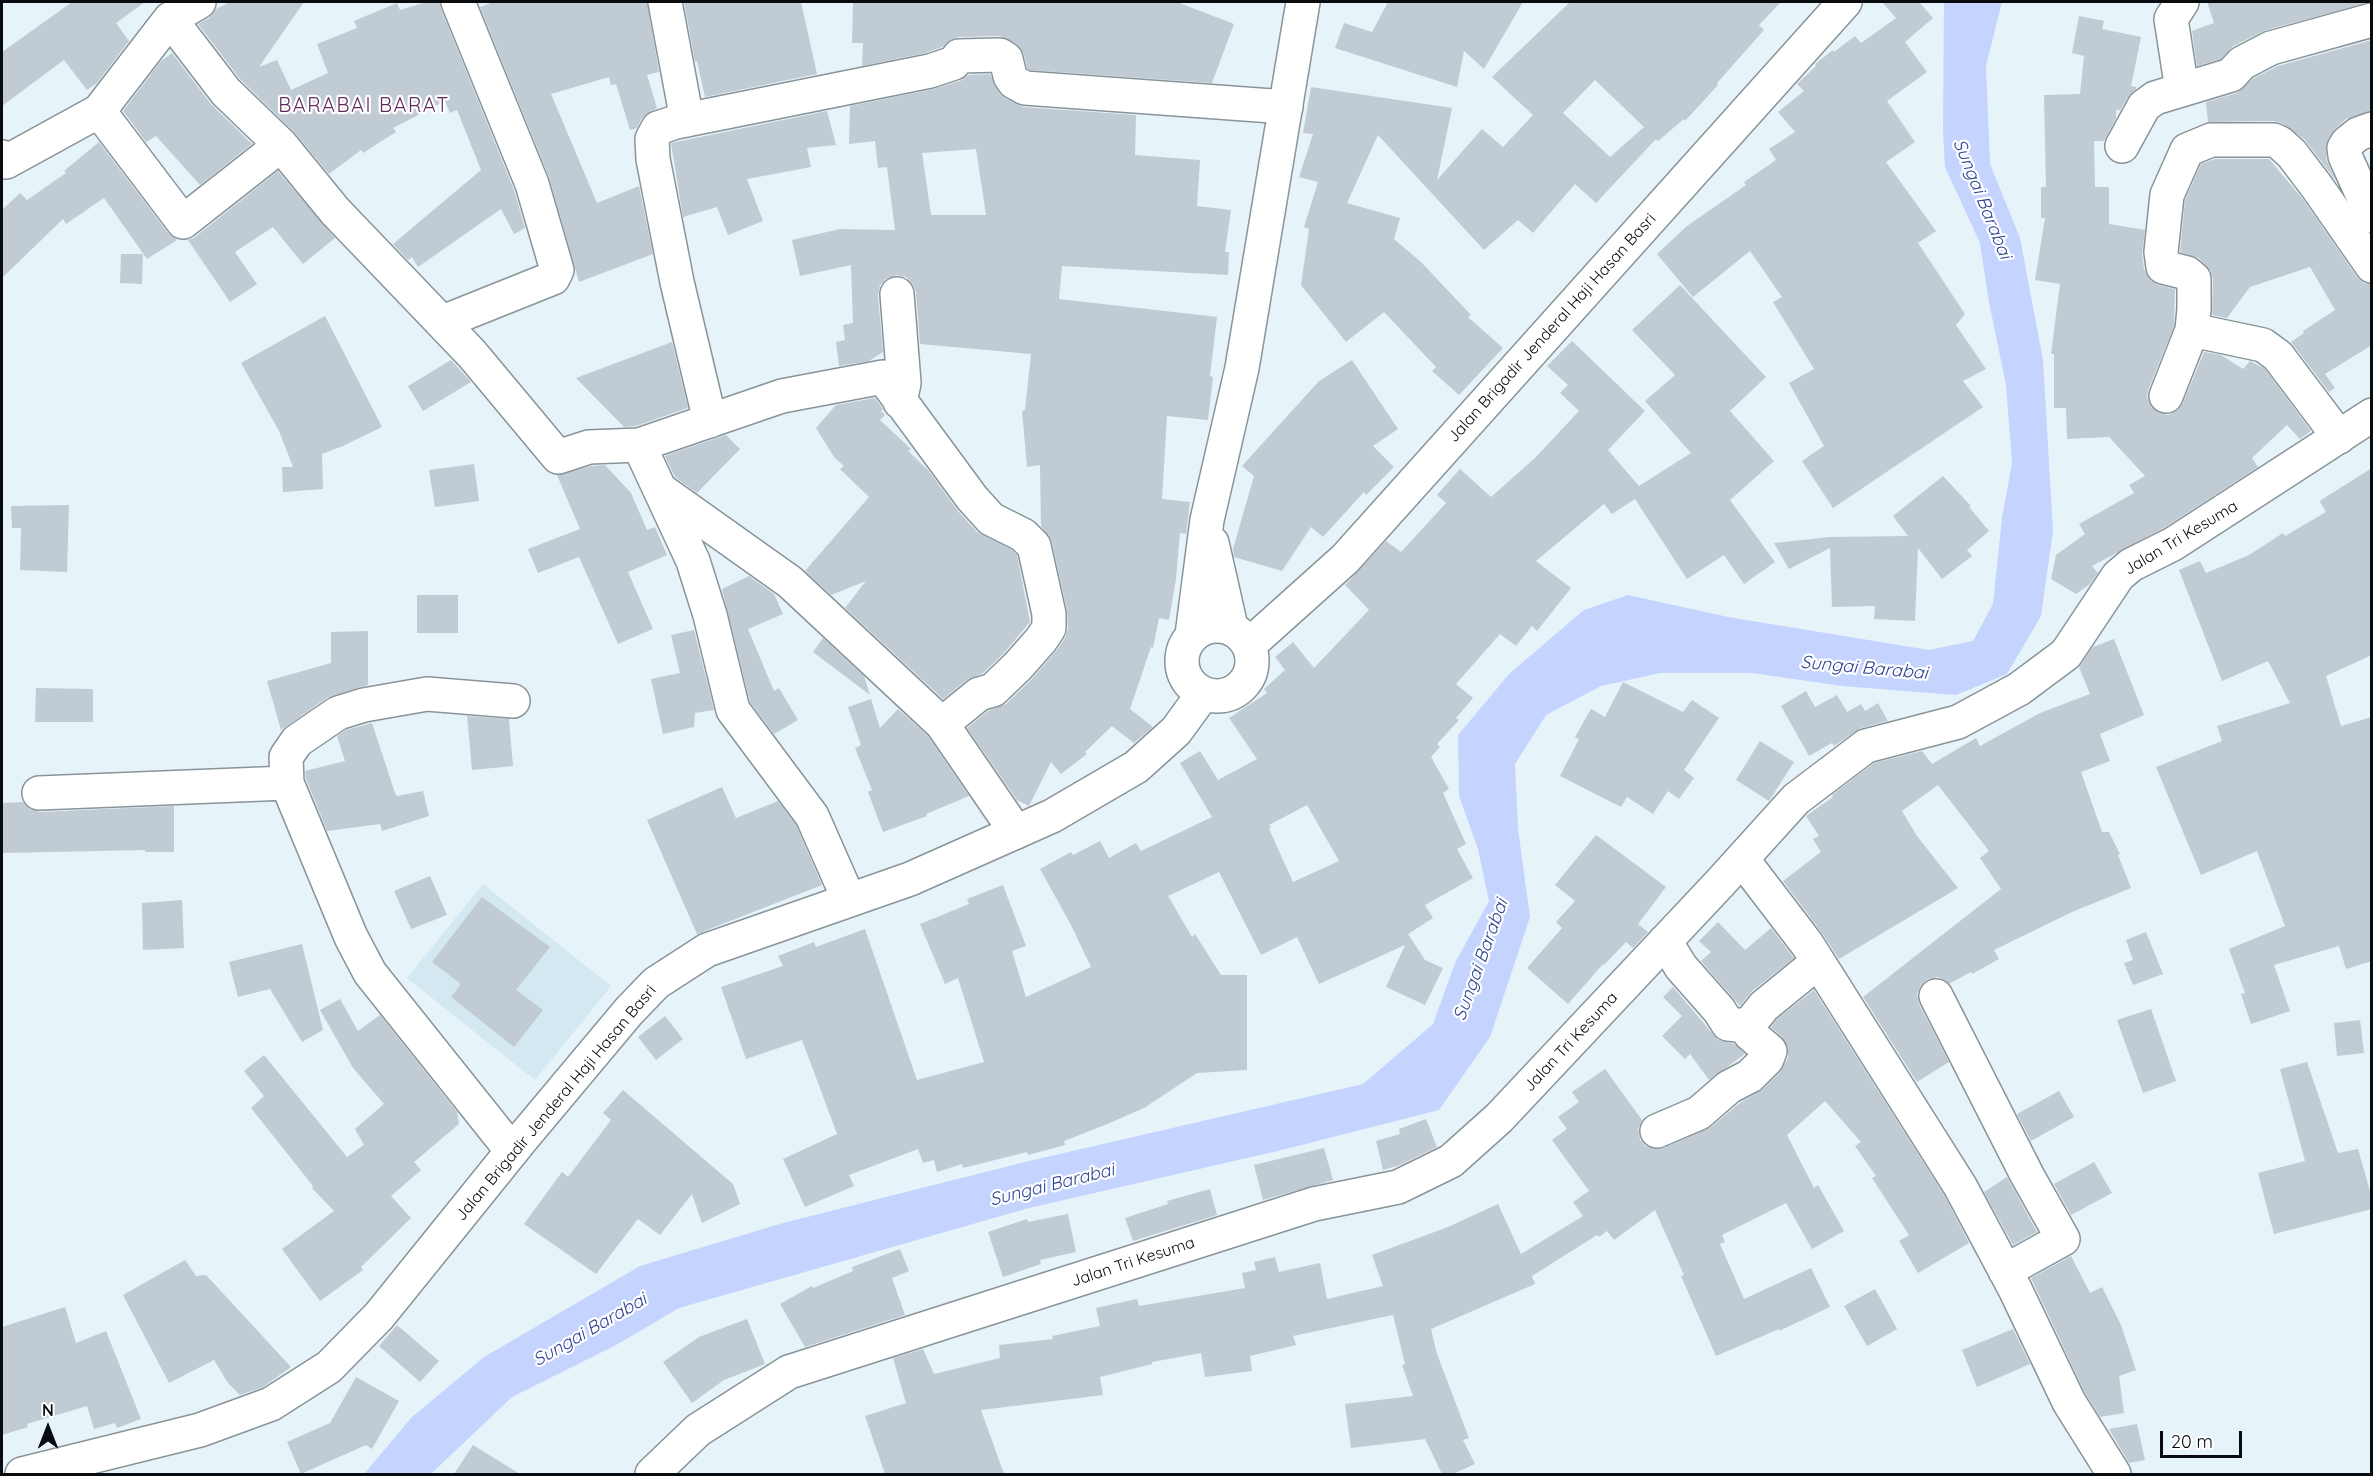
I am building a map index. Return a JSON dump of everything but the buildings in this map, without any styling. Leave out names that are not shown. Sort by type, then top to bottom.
[{"type":"street","points":[[2,157],[6,162],[99,111],[170,19],[199,2]]},
{"type":"street","points":[[443,322],[553,278],[557,270],[532,184],[458,2]]},
{"type":"street","points":[[665,2],[687,120]]},
{"type":"street","points":[[1207,520],[1240,636],[1253,657],[1252,670],[1242,686],[1227,696],[1215,697],[1203,694],[1192,687],[1181,666],[1182,653],[1192,635],[1207,520],[1242,368],[1303,2]]},
{"type":"street","name":"Jalan Brigadir Jenderal Haji Hasan Basri","points":[[1240,636],[1346,559],[1845,2]]},
{"type":"street","points":[[2182,2],[2171,19],[2182,90]]},
{"type":"street","points":[[170,19],[226,92],[281,145],[335,211],[443,322],[558,456],[589,447],[639,446],[782,396],[883,378],[972,498],[992,519],[1023,535],[1034,546],[1049,614],[1049,628],[1018,666],[993,690],[978,694],[942,724]]},
{"type":"street","points":[[2122,146],[2144,106],[2155,98],[2230,75],[2247,59],[2271,48],[2372,20]]},
{"type":"street","points":[[710,421],[677,282],[653,159],[652,140],[658,128],[930,70],[954,63],[959,56],[1000,55],[1006,58],[1010,76],[1014,82],[1025,87],[1286,107]]},
{"type":"street","points":[[99,111],[183,222],[281,145]]},
{"type":"street","points":[[2372,129],[2358,134],[2344,148],[2364,224],[2372,266]]},
{"type":"street","points":[[2166,396],[2192,330],[2194,279],[2187,273],[2163,267],[2161,252],[2167,195],[2187,150],[2211,140],[2274,140],[2292,154],[2305,170],[2364,224]]},
{"type":"street","points":[[897,294],[904,382],[900,402]]},
{"type":"street","points":[[2192,330],[2263,345],[2278,356],[2339,437]]},
{"type":"street","name":"Jalan Tri Kesuma","points":[[652,1474],[698,1430],[789,1372],[1314,1204],[1398,1187],[1451,1161],[1499,1118],[1796,799],[1866,746],[1958,722],[2019,689],[2066,654],[2118,576],[2131,565],[2173,544],[2372,415]]},
{"type":"street","points":[[639,446],[693,561],[710,615],[733,710],[812,816],[849,900]]},
{"type":"street","points":[[660,490],[790,582],[942,724],[1016,832]]},
{"type":"street","points":[[1192,635],[1207,627],[1240,636]]},
{"type":"street","points":[[512,1151],[370,973],[351,937],[287,783],[286,757],[297,741],[338,713],[364,705],[427,694],[513,700]]},
{"type":"street","name":"Jalan Brigadir Jenderal Haji Hasan Basri","points":[[22,1474],[200,1430],[271,1404],[329,1367],[379,1316],[512,1151],[629,1011],[656,983],[707,950],[910,879],[1052,816],[1136,767],[1176,731],[1203,694]]},
{"type":"street","points":[[39,793],[287,783]]},
{"type":"street","points":[[1742,859],[1807,944],[1960,1186],[2006,1271],[2069,1402],[2114,1474]]},
{"type":"street","points":[[1665,941],[1681,967],[1719,1010],[1728,1024],[1748,1026]]},
{"type":"street","points":[[1748,1026],[1764,1006],[1818,963]]},
{"type":"street","points":[[1936,996],[2027,1175],[2063,1239],[2006,1271]]},
{"type":"street","points":[[1658,1131],[1699,1113],[1729,1087],[1750,1076],[1767,1059],[1770,1051],[1750,1034],[1748,1026]]},
{"type":"shaded area","points":[[483,884],[611,986],[535,1080],[407,978]]},
{"type":"water","name":"Sungai Barabai","points":[[1944,2],[2002,2],[1986,66],[1990,164],[2020,238],[2043,360],[2053,531],[2041,616],[2007,674],[1956,695],[1842,686],[1752,673],[1660,673],[1601,686],[1546,715],[1515,764],[1518,829],[1530,917],[1490,1037],[1439,1110],[1282,1150],[1029,1208],[679,1308],[618,1344],[512,1397],[431,1474],[364,1474],[412,1417],[484,1357],[640,1266],[783,1223],[1029,1161],[1363,1084],[1433,1024],[1455,963],[1489,901],[1478,849],[1459,796],[1458,735],[1510,673],[1584,610],[1628,595],[1728,617],[1929,650],[1973,641],[1993,604],[2002,518],[2012,463],[2006,385],[1980,243],[1945,167]]},
{"type":"district","name":"BARABAI BARAT","points":[[364,106]]}]
